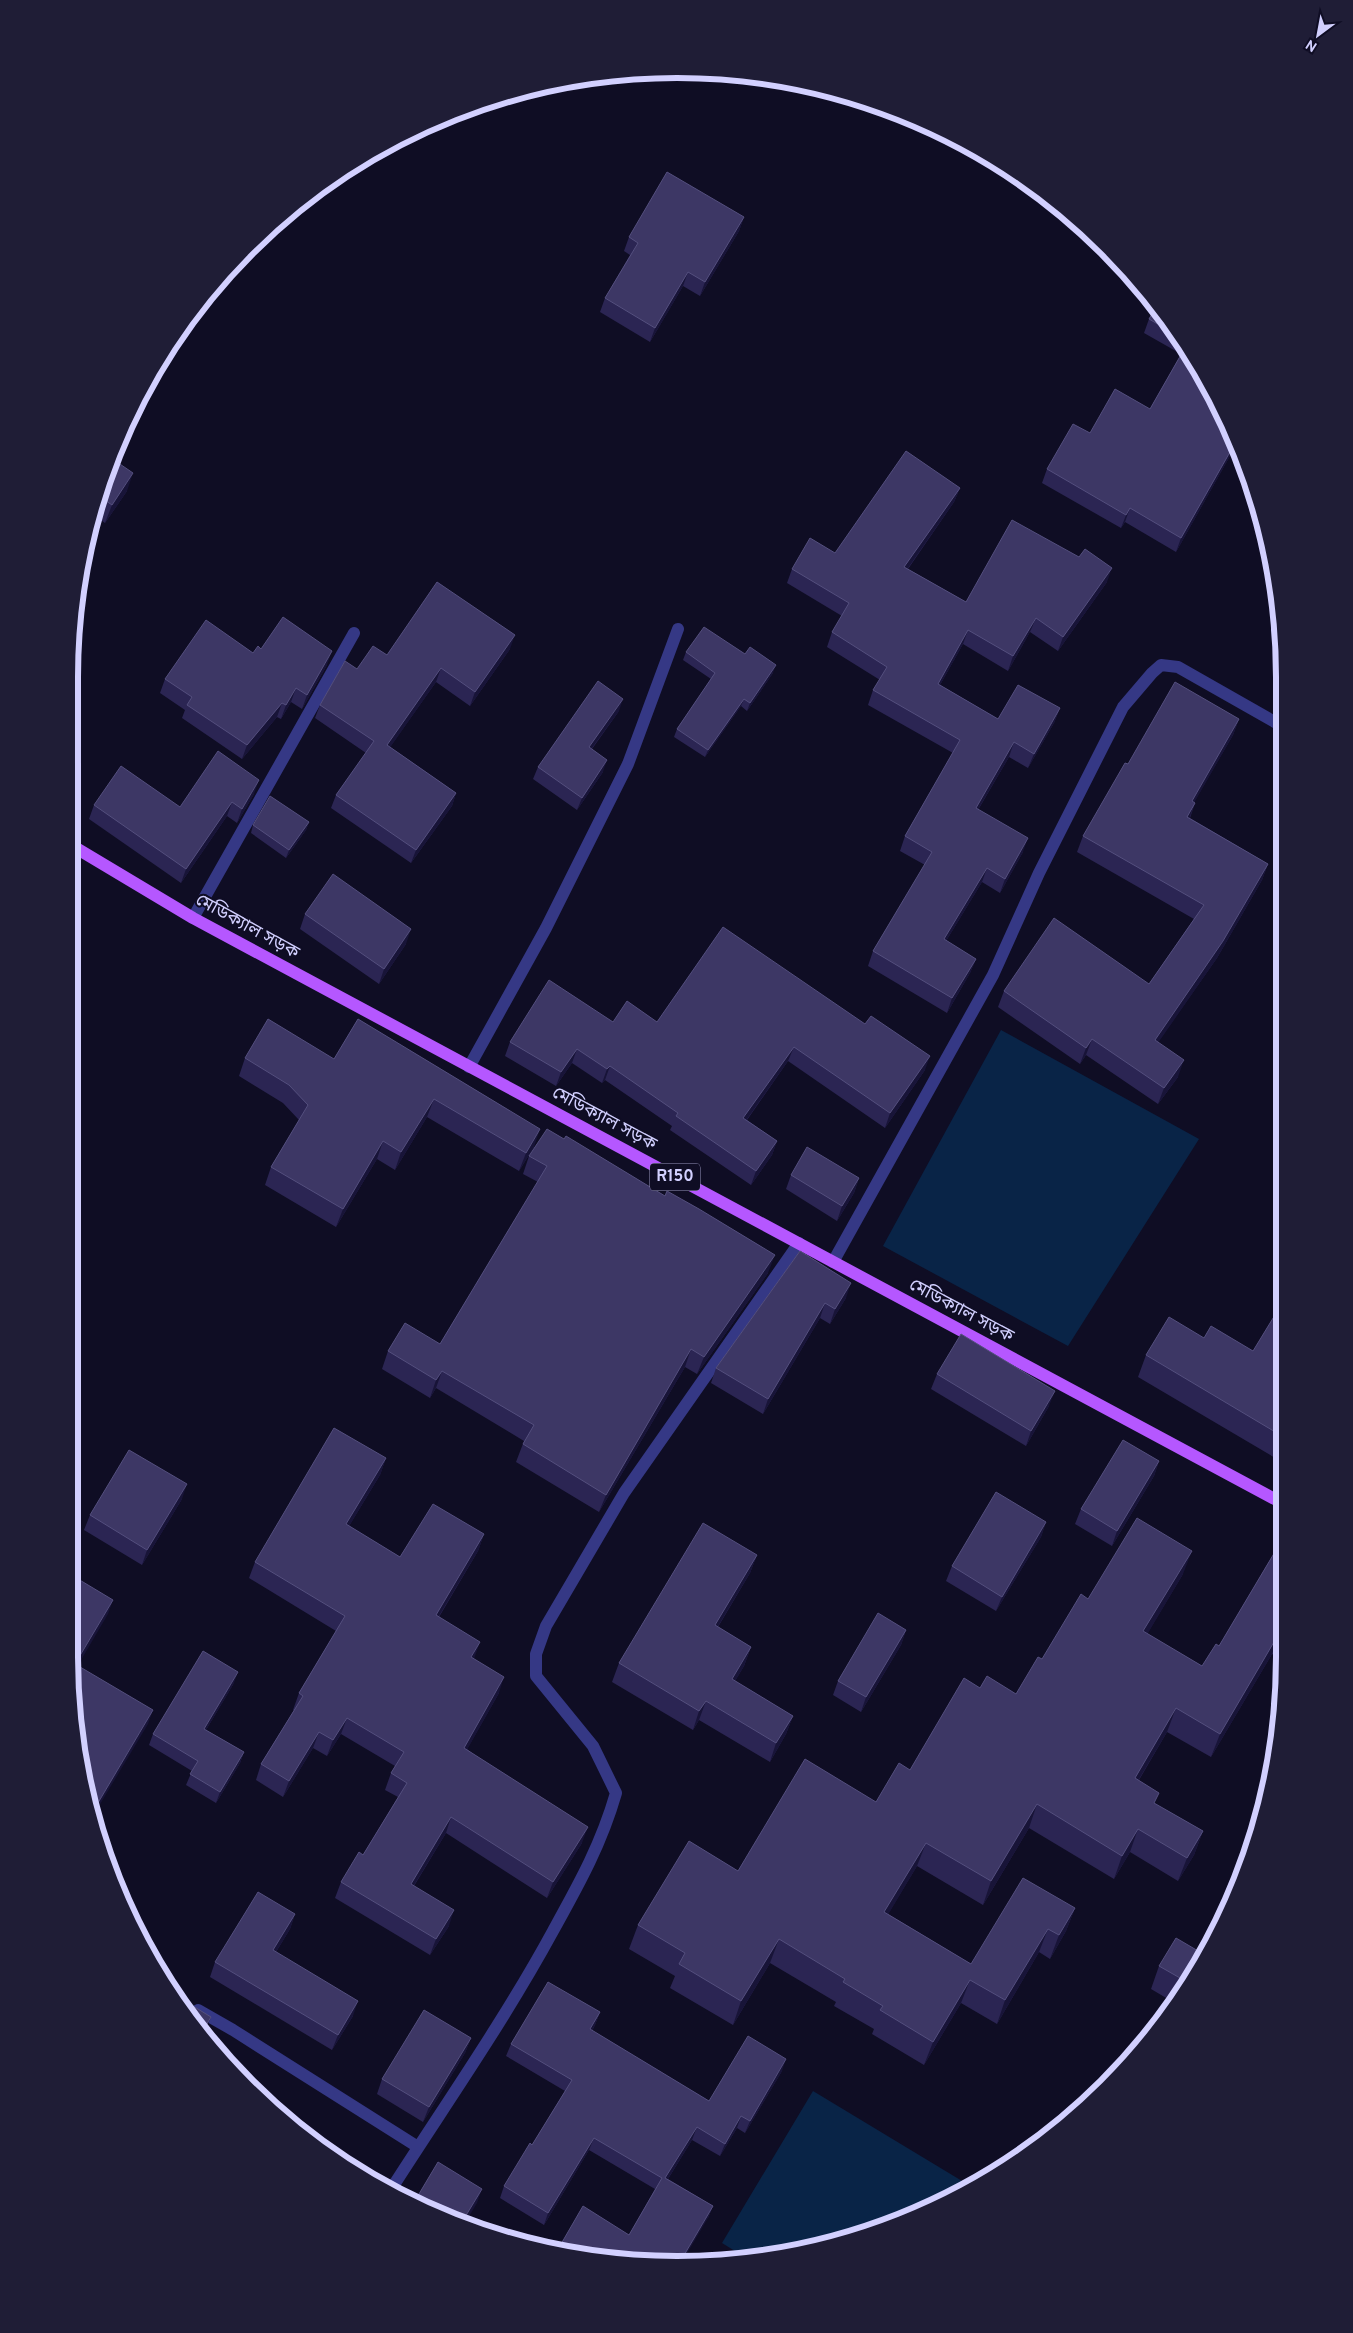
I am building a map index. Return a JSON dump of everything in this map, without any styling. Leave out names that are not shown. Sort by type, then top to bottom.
[{"type":"main road","name":"মেডিক্যাল সড়ক","points":[[78,849],[193,918],[1276,1500]]},
{"type":"street","points":[[469,1067],[546,928],[628,764],[678,629]]},
{"type":"street","points":[[193,918],[354,633]]},
{"type":"street","points":[[833,1262],[993,975],[1039,873],[1122,707],[1161,665],[1178,667],[1276,723]]},
{"type":"street","points":[[394,2184],[520,1990],[592,1862],[606,1829],[616,1793],[592,1746],[536,1676],[536,1654],[546,1626],[624,1493],[799,1243]]},
{"type":"street","points":[[190,2006],[233,2030],[418,2147]]},
{"type":"water","points":[[1001,1030],[1199,1139],[1068,1346],[883,1246]]},
{"type":"water","points":[[813,2091],[963,2182],[906,2210],[832,2235],[793,2244],[736,2252],[722,2243]]},
{"type":"building","points":[[667,172],[744,217],[705,282],[688,272],[655,328],[605,298],[638,243],[629,237]]},
{"type":"building","points":[[1153,313],[1163,327],[1149,319]]},
{"type":"building","points":[[1181,354],[1214,412],[1231,450],[1181,538],[1130,508],[1126,515],[1047,469],[1073,424],[1090,433],[1115,389],[1150,409]]},
{"type":"building","points":[[906,451],[960,488],[904,567],[966,602],[1012,520],[1079,557],[1085,549],[1112,568],[1063,637],[1036,618],[1013,656],[968,630],[938,684],[998,719],[1018,685],[1060,708],[1034,754],[1014,742],[976,808],[1028,838],[1005,879],[987,868],[944,939],[976,959],[952,998],[873,951],[932,852],[905,836],[960,740],[873,690],[887,667],[832,632],[849,603],[792,569],[810,538],[835,553]]},
{"type":"building","points":[[117,462],[133,473],[112,505],[104,500]]},
{"type":"building","points":[[437,582],[515,635],[475,692],[441,668],[387,745],[456,793],[416,850],[336,795],[374,741],[320,705],[345,661],[357,669],[373,646],[387,655]]},
{"type":"building","points":[[283,617],[332,651],[307,695],[296,688],[286,705],[282,703],[247,745],[187,705],[192,697],[165,679],[206,620],[253,653],[258,646],[261,649]]},
{"type":"building","points":[[704,627],[745,654],[750,647],[776,665],[750,703],[744,699],[708,750],[677,729],[715,673],[686,652]]},
{"type":"building","points":[[598,681],[623,699],[589,747],[607,760],[582,798],[538,767]]},
{"type":"building","points":[[1175,682],[1239,719],[1192,801],[1195,803],[1187,817],[1268,864],[1223,941],[1155,1040],[1184,1060],[1164,1088],[1092,1039],[1086,1048],[1004,991],[1054,918],[1149,984],[1204,905],[1083,836],[1125,763],[1128,764]]},
{"type":"building","points":[[218,751],[259,780],[242,809],[232,802],[186,869],[94,805],[121,766],[180,807]]},
{"type":"building","points":[[270,796],[309,822],[289,850],[253,825]]},
{"type":"building","points":[[333,874],[411,929],[384,969],[305,914]]},
{"type":"building","points":[[723,927],[865,1024],[871,1016],[930,1056],[890,1113],[794,1047],[743,1118],[777,1141],[756,1171],[676,1116],[678,1113],[610,1066],[607,1069],[577,1049],[561,1072],[510,1042],[549,980],[613,1022],[627,1001],[657,1022]]},
{"type":"building","points":[[268,1019],[334,1059],[358,1019],[540,1129],[526,1153],[434,1099],[401,1152],[383,1141],[343,1209],[271,1167],[308,1105],[289,1085],[245,1058]]},
{"type":"building","points":[[547,1129],[564,1139],[566,1136],[665,1196],[667,1191],[775,1255],[704,1357],[691,1349],[606,1495],[523,1444],[534,1425],[442,1371],[436,1380],[388,1351],[405,1323],[440,1344],[547,1166],[529,1156]]},
{"type":"building","points":[[807,1147],[859,1178],[842,1206],[791,1175]]},
{"type":"building","points":[[800,1251],[851,1283],[835,1309],[825,1303],[768,1399],[716,1368]]},
{"type":"building","points":[[1276,1313],[1276,1432],[1146,1355],[1169,1317],[1204,1338],[1211,1326],[1253,1351]]},
{"type":"building","points":[[961,1334],[1055,1391],[1031,1431],[937,1374]]},
{"type":"building","points":[[334,1428],[386,1458],[346,1524],[400,1557],[433,1504],[484,1534],[436,1615],[480,1642],[471,1657],[504,1677],[464,1748],[588,1827],[553,1882],[451,1817],[411,1884],[454,1910],[436,1939],[341,1882],[359,1852],[363,1855],[407,1783],[391,1773],[404,1752],[347,1718],[333,1740],[319,1732],[289,1781],[261,1764],[303,1696],[299,1693],[345,1616],[255,1562]]},
{"type":"building","points":[[1123,1440],[1159,1461],[1117,1531],[1081,1509]]},
{"type":"building","points":[[129,1450],[187,1484],[147,1550],[90,1515]]},
{"type":"building","points":[[996,1492],[1046,1522],[1002,1597],[952,1566]]},
{"type":"building","points":[[1137,1518],[1192,1551],[1143,1631],[1202,1666],[1216,1644],[1219,1646],[1276,1550],[1276,1639],[1220,1734],[1176,1708],[1135,1778],[1159,1793],[1154,1803],[1203,1831],[1187,1858],[1138,1829],[1122,1856],[1037,1804],[991,1881],[926,1843],[884,1912],[971,1964],[1023,1878],[1075,1908],[1059,1935],[1048,1929],[1005,2000],[970,1980],[933,2042],[880,2010],[883,2006],[843,1982],[845,1979],[779,1939],[741,2001],[679,1964],[685,1953],[638,1925],[689,1841],[738,1871],[805,1759],[876,1802],[899,1763],[910,1770],[964,1678],[980,1688],[987,1676],[1016,1694],[1038,1657],[1042,1659],[1081,1594],[1088,1599]]},
{"type":"building","points":[[703,1523],[757,1555],[715,1625],[751,1647],[732,1679],[793,1716],[776,1743],[706,1701],[699,1711],[619,1663]]},
{"type":"building","points":[[78,1579],[113,1600],[78,1659]]},
{"type":"building","points":[[878,1613],[906,1630],[866,1697],[838,1681]]},
{"type":"building","points":[[203,1651],[238,1672],[204,1729],[244,1752],[220,1792],[190,1774],[198,1761],[153,1734]]},
{"type":"building","points":[[78,1666],[153,1710],[96,1805],[83,1735]]},
{"type":"building","points":[[258,1892],[295,1914],[273,1950],[358,2001],[338,2035],[215,1962]]},
{"type":"building","points":[[1176,1938],[1198,1951],[1181,1979],[1159,1966]]},
{"type":"building","points":[[548,1982],[600,2012],[590,2029],[709,2101],[748,2036],[786,2059],[750,2121],[741,2116],[725,2144],[697,2127],[665,2178],[713,2206],[684,2256],[637,2254],[561,2244],[583,2206],[629,2235],[662,2178],[594,2138],[548,2213],[504,2186],[572,2080],[511,2044]]},
{"type":"building","points":[[188,2003],[211,2017],[205,2026]]},
{"type":"building","points":[[424,2010],[471,2038],[429,2107],[382,2079]]},
{"type":"building","points":[[438,2162],[482,2189],[465,2217],[417,2196]]}]
